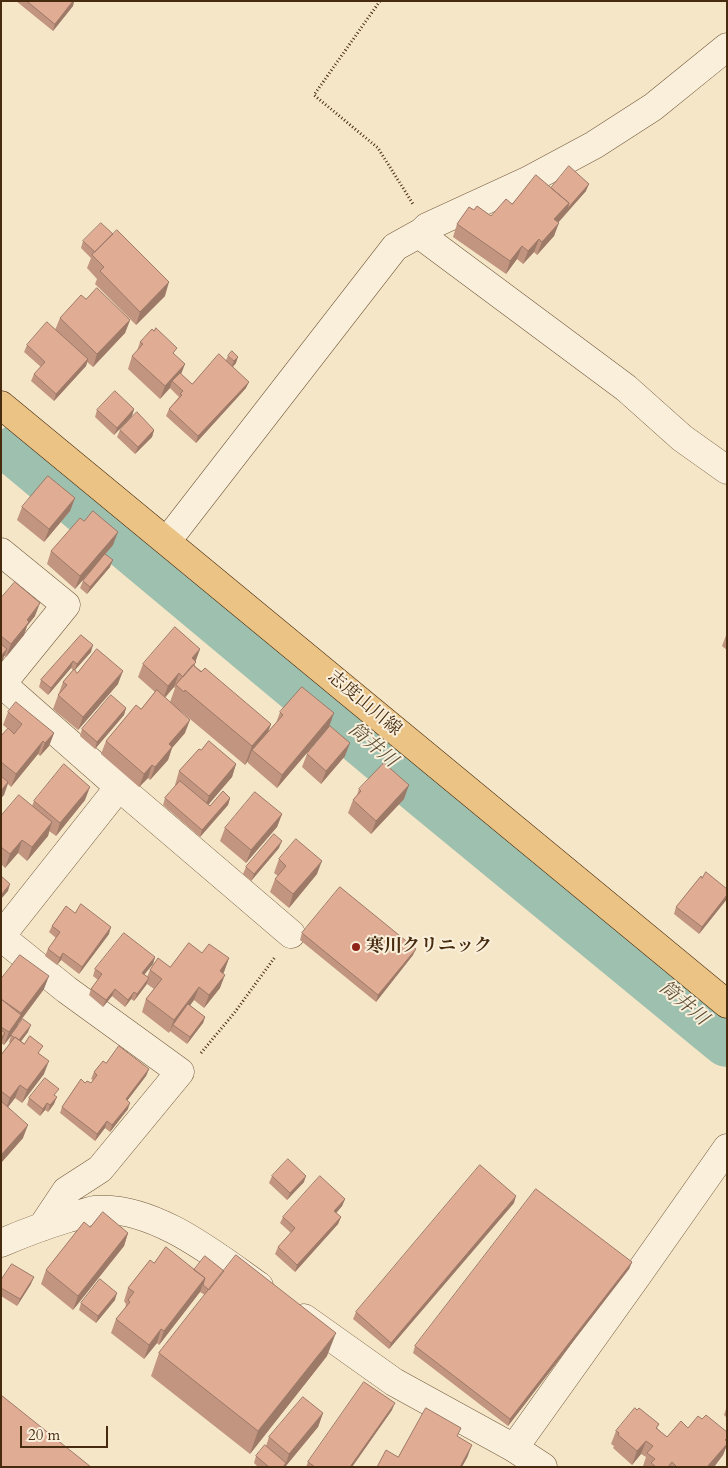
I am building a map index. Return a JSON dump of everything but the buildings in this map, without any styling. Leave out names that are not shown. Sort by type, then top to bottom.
[{"type":"main road","name":"志度山川線","points":[[5,415],[167,542],[727,1004]]},
{"type":"street","points":[[167,542],[394,246],[527,181],[594,145],[653,107],[727,47]]},
{"type":"street","points":[[424,230],[427,240],[626,388],[682,438],[727,470]]},
{"type":"street","points":[[1,552],[66,605],[1,684],[291,934]]},
{"type":"street","points":[[1,1264],[35,1229],[66,1191],[100,1169],[180,1072],[67,990],[1,936],[119,786]]},
{"type":"street","points":[[514,1448],[727,1148]]},
{"type":"street","points":[[1,1243],[35,1229],[94,1210],[128,1212],[168,1226],[216,1255],[394,1382],[514,1448],[543,1467]]},
{"type":"path","points":[[380,1],[314,95],[378,148],[424,230]]},
{"type":"path","points":[[180,1072],[192,1064],[235,1012],[291,934]]},
{"type":"waterway","name":"筒井川","points":[[16,451],[428,795],[727,1041]]},
{"type":"place","name":"寒川クリニック","points":[[356,947]]}]
